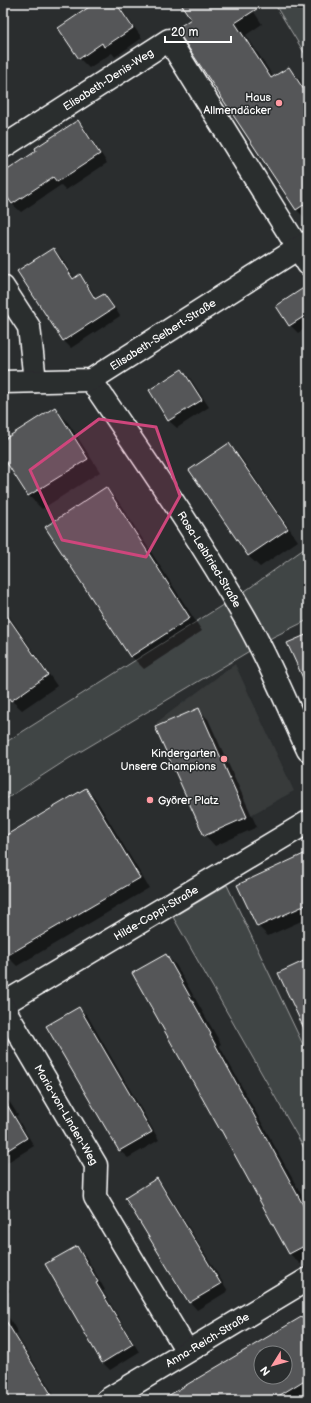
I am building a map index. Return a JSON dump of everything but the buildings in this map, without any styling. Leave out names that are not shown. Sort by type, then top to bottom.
[{"type":"street","name":"Elisabeth-Denis-Weg","points":[[3,147],[168,40],[305,252]]},
{"type":"street","name":"Elisabeth-Selbert-Straße","points":[[91,380],[305,252]]},
{"type":"street","points":[[3,287],[29,327],[35,381]]},
{"type":"street","points":[[3,382],[91,380]]},
{"type":"street","name":"Rosa-Leibfried-Straße","points":[[91,380],[212,562],[244,615],[257,639],[308,750]]},
{"type":"street","name":"Hilde-Coppi-Straße","points":[[3,1005],[308,822]]},
{"type":"street","name":"Maria-von-Linden-Weg","points":[[3,1005],[96,1165],[95,1197],[187,1351]]},
{"type":"street","name":"Anna-Reich-Straße","points":[[107,1400],[308,1279]]},
{"type":"highlighted area","points":[[99,419],[156,427],[180,496],[146,557],[62,540],[30,470]]},
{"type":"shaded area","points":[[274,3],[308,3],[308,59]]},
{"type":"shaded area","points":[[308,546],[308,620],[273,637],[68,759],[3,801],[3,744],[248,589]]},
{"type":"shaded area","name":"Kindergarten Unsere Champions","points":[[235,664],[294,791],[247,817],[204,836],[155,727],[157,722]]},
{"type":"shaded area","points":[[227,885],[308,1055],[308,1155],[173,917]]},
{"type":"place","name":"Haus Allmendäcker","points":[[279,103]]},
{"type":"place","name":"Kindergarten Unsere Champions","points":[[224,759]]},
{"type":"place","name":"Györer Platz","points":[[150,800]]}]
